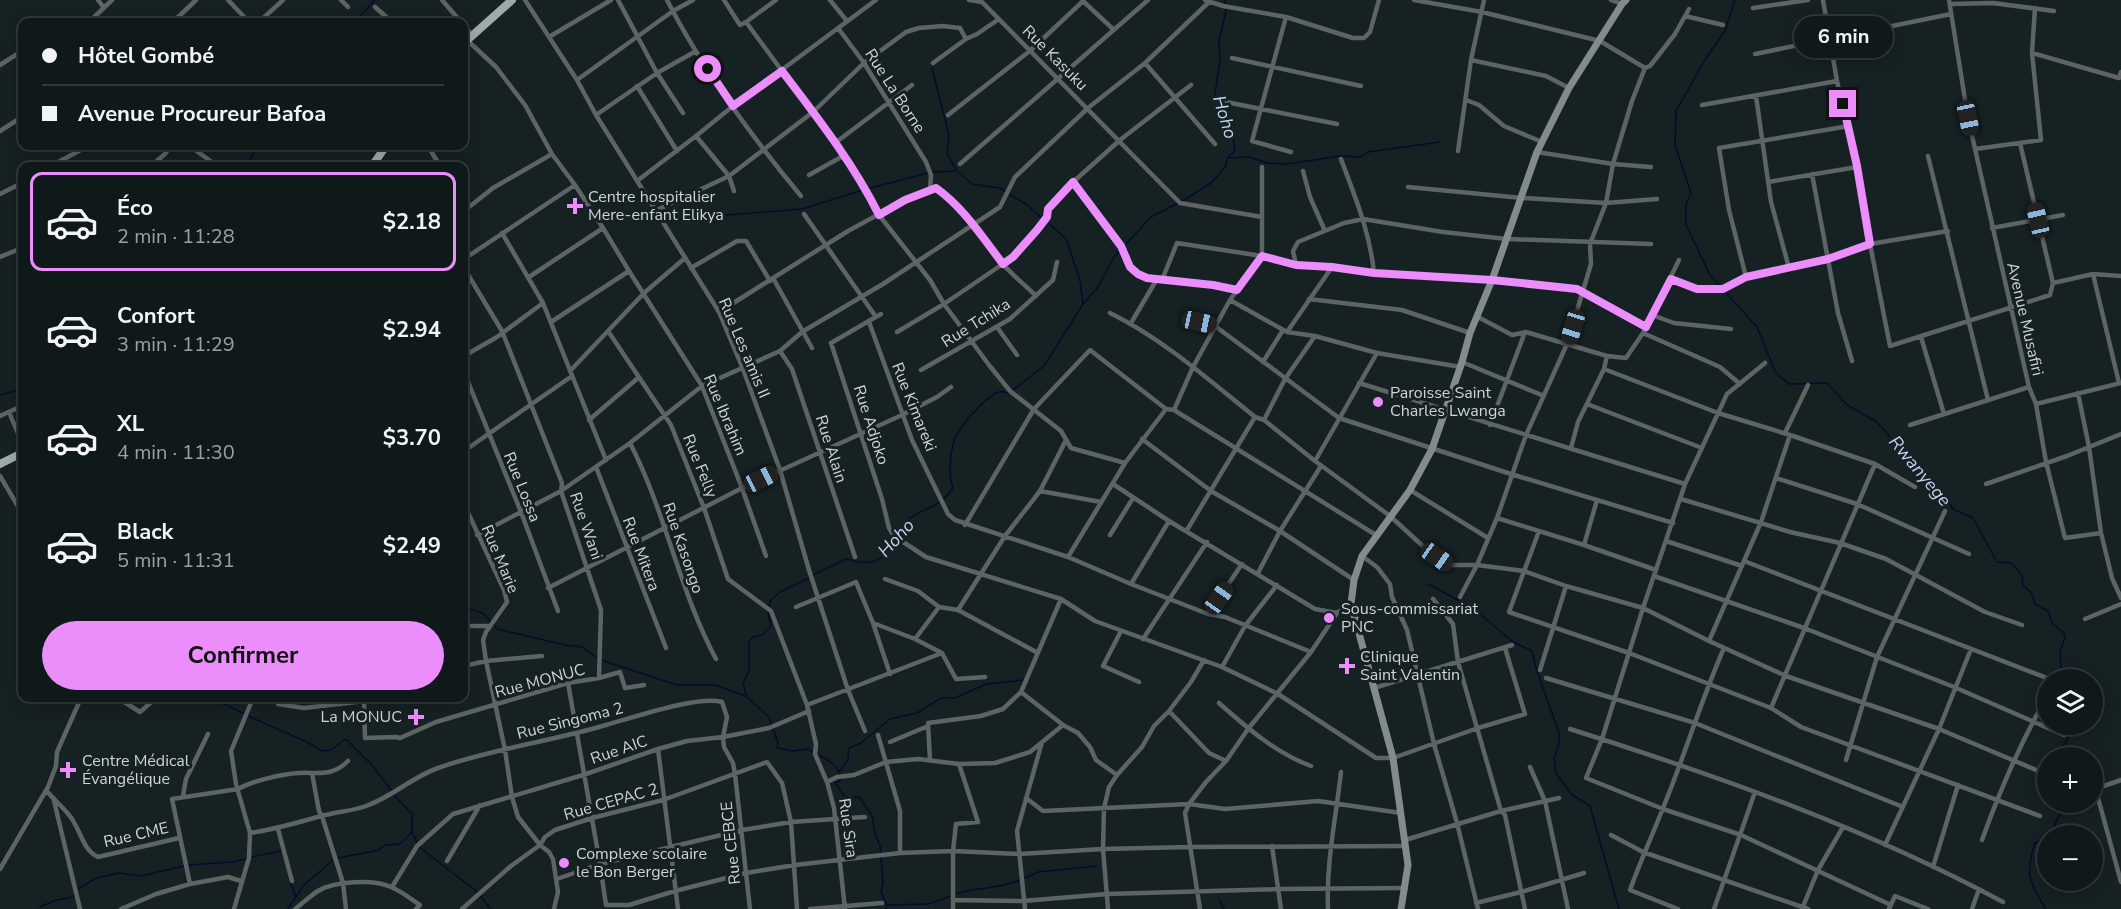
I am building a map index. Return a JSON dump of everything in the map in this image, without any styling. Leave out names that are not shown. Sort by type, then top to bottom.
[{"type":"main road","points":[[468,38],[507,2]]},
{"type":"main road","points":[[0,464],[18,455]]},
{"type":"street","points":[[98,0],[104,8]]},
{"type":"street","points":[[93,18],[112,0]]},
{"type":"street","points":[[177,18],[196,0]]},
{"type":"street","points":[[228,0],[245,18]]},
{"type":"street","points":[[263,18],[283,0]]},
{"type":"street","points":[[341,0],[348,7]]},
{"type":"street","name":"Rue Ibrahim","points":[[442,0],[457,18]]},
{"type":"street","name":"Rue Les amis II","points":[[525,0],[577,80],[596,115],[719,312],[743,369],[780,470],[808,570],[848,690],[865,731]]},
{"type":"street","points":[[549,37],[610,0]]},
{"type":"street","points":[[618,0],[657,73],[683,113]]},
{"type":"street","points":[[668,0],[696,51],[762,150],[801,196]]},
{"type":"street","points":[[577,80],[673,11],[693,0]]},
{"type":"street","points":[[724,0],[740,25],[776,0]]},
{"type":"street","points":[[830,0],[847,21]]},
{"type":"street","points":[[637,181],[733,106],[876,0]]},
{"type":"street","name":"Rue Kasuku","points":[[969,0],[983,1],[1180,202],[1262,217]]},
{"type":"street","points":[[960,164],[1148,0]]},
{"type":"street","points":[[477,535],[561,491],[630,443],[702,387],[780,351],[802,332],[883,284],[1000,207],[1015,177],[1088,108],[1145,63],[1207,1],[1286,18],[1353,38],[1364,38],[1370,32],[1379,0]]},
{"type":"street","points":[[1414,0],[1482,12],[1600,41],[1645,68]]},
{"type":"street","points":[[1458,151],[1471,60],[1484,0]]},
{"type":"street","points":[[1401,909],[1408,865],[1406,843],[1393,758],[1351,604],[1354,580],[1362,556],[1410,490],[1432,449],[1462,364],[1470,333],[1492,280],[1537,152],[1569,88],[1624,2],[1611,0]]},
{"type":"street","points":[[1753,8],[1808,0]]},
{"type":"street","points":[[1823,0],[1837,81],[1857,166],[1890,346],[2050,296],[2053,283],[2020,143]]},
{"type":"street","points":[[948,115],[1031,50],[1082,1],[1114,30]]},
{"type":"street","points":[[1949,2],[1993,3],[2054,11]]},
{"type":"street","name":"Avenue Musafiri","points":[[1949,2],[1975,149],[1992,228],[2029,387],[2036,404],[2046,462],[2065,538],[2102,533]]},
{"type":"street","points":[[375,7],[387,18]]},
{"type":"street","points":[[1975,149],[2041,140],[2032,53],[2035,8]]},
{"type":"street","points":[[1460,597],[1477,565],[1497,518],[1526,435],[1567,344],[1592,264],[1590,244],[1606,203],[1613,164],[1632,101],[1645,68],[1650,66],[1675,34],[1689,9]]},
{"type":"street","points":[[1755,54],[1951,14]]},
{"type":"street","points":[[1685,16],[1723,25]]},
{"type":"street","points":[[1286,18],[1252,141],[1291,152]]},
{"type":"street","points":[[933,63],[999,19]]},
{"type":"street","points":[[746,22],[835,143],[879,215],[930,280],[944,304],[1011,392],[1061,431],[1071,448],[1125,463]]},
{"type":"street","points":[[655,211],[729,176],[813,112],[864,63],[906,32],[919,28],[943,26],[960,28],[966,39]]},
{"type":"street","name":"Rue La Borne","points":[[838,28],[889,101],[930,172],[930,189]]},
{"type":"street","name":"Rue Ibrahim","points":[[468,40],[496,67],[525,105],[552,154],[603,228],[702,387],[766,556]]},
{"type":"street","points":[[596,115],[657,73],[696,51]]},
{"type":"street","points":[[0,64],[18,53]]},
{"type":"street","points":[[2032,53],[2119,78],[2121,72]]},
{"type":"street","points":[[1232,58],[1361,86]]},
{"type":"street","points":[[1471,60],[1546,76],[1569,88]]},
{"type":"street","points":[[1145,63],[1215,144]]},
{"type":"street","points":[[1702,105],[1837,81]]},
{"type":"street","points":[[835,143],[912,85]]},
{"type":"street","points":[[637,86],[677,151]]},
{"type":"street","points":[[897,332],[944,304],[1013,257],[1045,219],[1048,209],[1073,182],[1120,140],[1191,86]]},
{"type":"street","points":[[1756,96],[1767,182],[1789,268]]},
{"type":"street","points":[[1466,100],[1479,105],[1504,126],[1542,142]]},
{"type":"street","points":[[1226,102],[1337,124]]},
{"type":"street","points":[[0,130],[18,119]]},
{"type":"street","points":[[1746,277],[1729,210],[1719,148],[1849,126]]},
{"type":"street","points":[[696,136],[729,176],[734,191]]},
{"type":"street","points":[[58,162],[81,150]]},
{"type":"street","points":[[156,162],[168,150]]},
{"type":"street","points":[[195,150],[212,162]]},
{"type":"street","points":[[1537,152],[1613,164],[1651,167]]},
{"type":"street","points":[[468,206],[493,188],[552,154]]},
{"type":"street","points":[[809,175],[843,156]]},
{"type":"street","points":[[1928,156],[1988,400]]},
{"type":"street","points":[[1341,159],[1371,246],[1374,273]]},
{"type":"street","points":[[1767,182],[1857,166]]},
{"type":"street","points":[[1174,410],[1215,326],[1230,300],[1262,256],[1262,167]]},
{"type":"street","points":[[1303,171],[1310,197],[1325,231]]},
{"type":"street","points":[[1812,174],[1838,313],[1852,361]]},
{"type":"street","points":[[1073,182],[1123,249],[1127,261],[1138,274],[1147,278],[1237,290]]},
{"type":"street","points":[[0,185],[2,193],[17,186]]},
{"type":"street","points":[[468,256],[575,185]]},
{"type":"street","points":[[1408,187],[1606,203],[1657,199]]},
{"type":"street","points":[[719,312],[825,244],[930,189],[936,188],[946,195],[974,225],[1003,264],[1036,296]]},
{"type":"street","points":[[804,214],[876,317]]},
{"type":"street","points":[[1992,228],[2063,215]]},
{"type":"street","points":[[1296,265],[1293,252],[1298,242],[1344,223],[1363,219],[1443,232],[1507,239],[1590,244],[1652,244]]},
{"type":"street","points":[[529,277],[603,228]]},
{"type":"street","points":[[1671,279],[1697,289],[1723,289],[1746,277],[1828,259],[1870,244],[1948,231]]},
{"type":"street","points":[[502,233],[543,303],[606,460]]},
{"type":"street","points":[[691,268],[736,241],[746,241],[812,348]]},
{"type":"street","points":[[1131,323],[1159,279],[1177,243],[1262,256],[1296,265],[1577,289],[1646,327]]},
{"type":"street","points":[[0,257],[18,250]]},
{"type":"street","points":[[468,448],[531,405],[571,373],[644,293],[685,258]]},
{"type":"street","points":[[1478,317],[1512,335],[1526,332],[1607,356],[1626,358],[1643,333],[1679,260]]},
{"type":"street","name":"Rue Tchika","points":[[921,370],[1010,319],[1053,280],[1057,262]]},
{"type":"street","points":[[1263,362],[1332,267]]},
{"type":"street","points":[[551,322],[629,272]]},
{"type":"street","points":[[2053,283],[2093,274],[2121,276]]},
{"type":"street","points":[[2036,404],[2120,383],[2093,274]]},
{"type":"street","name":"Rue Wani","points":[[468,275],[502,331],[562,483],[561,491],[601,610],[600,678]]},
{"type":"street","points":[[1309,299],[1402,310],[1470,333]]},
{"type":"street","points":[[1230,300],[1285,331],[1315,336],[1377,353],[1462,364],[1544,396]]},
{"type":"street","points":[[468,354],[497,337],[502,331],[543,303]]},
{"type":"street","points":[[1110,313],[1131,323],[1193,367],[1255,417],[1264,420],[1321,466],[1390,516],[1425,549],[1449,565],[1477,565],[1524,571],[1566,586],[1643,608],[1786,676],[1939,729],[2037,770]]},
{"type":"street","points":[[869,322],[881,314]]},
{"type":"street","points":[[1652,315],[1674,323],[1731,329]]},
{"type":"street","points":[[1184,319],[1215,326],[1339,418],[1511,474],[1673,523]]},
{"type":"street","name":"Rue Adjoko","points":[[869,322],[831,343],[889,528],[896,538],[926,557],[982,573]]},
{"type":"street","name":"Rue Kimareki","points":[[869,322],[912,440],[948,514],[965,525]]},
{"type":"street","points":[[997,327],[1017,355]]},
{"type":"street","name":"Rue Felly","points":[[608,331],[671,425],[704,508],[728,579],[766,605],[771,611],[808,708]]},
{"type":"street","points":[[1490,425],[1526,332]]},
{"type":"street","points":[[1643,333],[1720,367],[1740,384]]},
{"type":"street","points":[[1264,420],[1285,379],[1315,336]]},
{"type":"street","points":[[1921,337],[1944,414]]},
{"type":"street","points":[[1311,652],[1225,617],[1208,614],[1131,584],[1068,557],[965,525],[1034,409],[1090,350],[1166,408],[1174,410],[1238,448],[1376,535]]},
{"type":"street","name":"Rue Alain","points":[[780,351],[792,369],[855,557]]},
{"type":"street","points":[[1315,461],[1377,353]]},
{"type":"street","points":[[1571,448],[1578,422],[1604,369],[1607,356]]},
{"type":"street","points":[[1765,363],[1728,394],[1685,484],[1602,739],[1586,778],[1663,809],[1741,835],[1818,870],[1890,907],[1895,896],[1928,909]]},
{"type":"street","points":[[1604,369],[1718,412],[1875,464],[1915,487]]},
{"type":"street","points":[[589,420],[638,378]]},
{"type":"street","name":"Rue Lossa","points":[[468,382],[558,611]]},
{"type":"street","points":[[1359,383],[1685,484]]},
{"type":"street","points":[[1709,641],[1761,522],[1776,478],[1787,434],[1808,385]]},
{"type":"street","points":[[548,588],[627,550],[742,488],[902,415],[951,387]]},
{"type":"street","points":[[1910,425],[2029,387]]},
{"type":"street","points":[[2078,393],[2102,533],[2112,578],[2121,598]]},
{"type":"street","points":[[1587,404],[1702,448]]},
{"type":"street","points":[[0,416],[18,408]]},
{"type":"street","points":[[1068,557],[1125,463],[1166,408]]},
{"type":"street","points":[[9,412],[18,433]]},
{"type":"street","points":[[1187,530],[1255,417]]},
{"type":"street","points":[[1986,484],[2121,434]]},
{"type":"street","points":[[1142,439],[1211,491],[1280,531],[1354,580]]},
{"type":"street","points":[[958,610],[1005,536],[1040,491],[1066,440]]},
{"type":"street","name":"Rue Kasongo","points":[[630,443],[644,470],[690,604],[716,659]]},
{"type":"street","points":[[1771,708],[1875,464]]},
{"type":"street","points":[[1258,573],[1280,531],[1321,466]]},
{"type":"street","name":"Rue Mitera","points":[[596,467],[666,648]]},
{"type":"street","points":[[0,476],[18,506]]},
{"type":"street","points":[[1776,478],[1857,504],[1969,554]]},
{"type":"street","points":[[1113,484],[1169,521],[1315,609],[1337,613]]},
{"type":"street","points":[[1410,490],[1488,538]]},
{"type":"street","points":[[1040,491],[1101,502]]},
{"type":"street","points":[[1110,535],[1133,498]]},
{"type":"street","points":[[1681,499],[1790,532],[1840,543],[1886,559],[1985,612],[2022,625]]},
{"type":"street","points":[[1584,544],[1597,500]]},
{"type":"street","points":[[1846,760],[1877,657],[1945,512]]},
{"type":"street","name":"Rue Marie","points":[[468,514],[504,590],[507,602],[491,624]]},
{"type":"street","points":[[1497,518],[1584,544],[1726,602],[1804,628],[1954,687],[2037,723]]},
{"type":"street","points":[[1131,584],[1169,521]]},
{"type":"street","points":[[1539,531],[1509,612],[1629,653],[1771,708],[1800,727],[2040,816]]},
{"type":"street","points":[[1666,541],[1821,589],[2037,674]]},
{"type":"street","points":[[1143,639],[1207,542]]},
{"type":"street","points":[[1362,556],[1377,567],[1390,584],[1392,597],[1407,630],[1434,744],[1458,823],[1477,906],[1584,873]]},
{"type":"street","points":[[1208,614],[1242,564]]},
{"type":"street","points":[[982,573],[1061,599],[1095,621],[1222,667],[1278,694],[1377,758],[1393,758],[1525,714],[1505,648]]},
{"type":"street","points":[[885,579],[918,591],[939,607],[958,610],[1038,653]]},
{"type":"street","points":[[796,607],[856,582],[873,622],[890,674]]},
{"type":"street","points":[[1222,667],[1245,626],[1277,585]]},
{"type":"street","points":[[1540,670],[1566,586]]},
{"type":"street","points":[[890,742],[928,726],[928,723],[981,716],[1003,709],[1021,692],[1061,599]]},
{"type":"street","points":[[1433,599],[1453,624],[1458,662],[1479,728],[1501,811],[1505,815],[1525,909]]},
{"type":"street","points":[[1200,909],[1185,813],[1189,804],[1226,761],[1248,729],[1311,652],[1337,613],[1351,604]]},
{"type":"street","points":[[2085,620],[2121,604]]},
{"type":"street","points":[[915,639],[939,607]]},
{"type":"street","points":[[873,622],[942,653],[956,679],[985,677]]},
{"type":"street","points":[[468,626],[491,624]]},
{"type":"street","points":[[491,624],[483,640],[512,797],[523,824],[553,859],[558,892],[554,909]]},
{"type":"street","points":[[1121,631],[1103,666],[1139,682]]},
{"type":"street","points":[[1374,688],[1512,645]]},
{"type":"street","points":[[1678,909],[1630,890],[1643,852],[1663,809],[1708,684],[1724,648]]},
{"type":"street","points":[[1885,845],[1939,729],[1971,649]]},
{"type":"street","name":"Rue AIC","points":[[392,887],[418,846],[453,814],[687,741],[723,737],[772,727],[848,690],[942,653]]},
{"type":"street","points":[[468,665],[486,661],[542,656]]},
{"type":"street","points":[[1108,909],[1103,849],[1104,808],[1109,787],[1116,775],[1142,747],[1154,726],[1169,711],[1191,682],[1204,660]]},
{"type":"street","name":"Rue MONUC","points":[[364,702],[365,738],[406,737],[436,722],[568,683],[620,672],[625,688],[644,685]]},
{"type":"street","points":[[1546,678],[1695,723],[1903,807]]},
{"type":"street","points":[[568,683],[606,905]]},
{"type":"street","points":[[1021,692],[1063,725],[1078,733],[1090,747],[1096,760],[1116,775]]},
{"type":"street","name":"Rue Singoma 2","points":[[322,816],[366,806],[438,768],[576,734],[658,710],[715,700],[722,702],[727,717],[723,737]]},
{"type":"street","points":[[0,869],[46,790],[56,766],[57,752],[79,702]]},
{"type":"street","points":[[124,702],[140,712],[151,702]]},
{"type":"street","points":[[234,909],[249,857],[250,833],[233,768],[231,751],[251,702]]},
{"type":"street","points":[[278,702],[278,704],[304,708],[344,702]]},
{"type":"street","points":[[1219,703],[1248,729],[1296,760],[1311,766]]},
{"type":"street","name":"Rue Sira","points":[[808,708],[815,753],[827,782],[836,818],[845,908]]},
{"type":"street","points":[[1169,711],[1209,753],[1226,761]]},
{"type":"street","points":[[1982,840],[1997,799],[2037,713]]},
{"type":"street","points":[[827,782],[886,762],[918,759],[959,764],[995,763],[1030,752],[1063,725]]},
{"type":"street","points":[[928,726],[930,760]]},
{"type":"street","points":[[1570,729],[1680,764],[1843,827],[1933,867],[2003,902]]},
{"type":"street","points":[[208,734],[186,779],[183,796],[213,794],[238,789],[246,784],[296,774],[332,773],[348,761]]},
{"type":"street","points":[[878,735],[900,811],[900,853]]},
{"type":"street","name":"Rue CEBCE","points":[[723,737],[724,747],[735,774],[750,909]]},
{"type":"street","points":[[1024,909],[1017,831],[1042,742]]},
{"type":"street","points":[[658,749],[678,909]]},
{"type":"street","name":"Rue CEPAC 2","points":[[462,909],[555,830],[663,800],[767,762],[782,783],[791,822]]},
{"type":"street","points":[[953,909],[953,851],[956,824],[978,822],[959,764]]},
{"type":"street","points":[[1530,767],[1545,801],[1568,909]]},
{"type":"street","points":[[1328,909],[1330,845],[1338,804],[1341,772]]},
{"type":"street","points":[[312,773],[319,811],[343,883],[346,909]]},
{"type":"street","points":[[2103,786],[2121,780]]},
{"type":"street","points":[[1933,867],[1958,785]]},
{"type":"street","name":"Rue CME","points":[[46,790],[70,816],[88,849],[92,854],[98,856],[107,856],[179,838],[172,799],[183,796]]},
{"type":"street","points":[[1714,909],[1755,792]]},
{"type":"street","points":[[1026,798],[1043,811],[1189,804],[1226,809],[1318,801],[1401,813]]},
{"type":"street","points":[[599,909],[606,905],[629,905],[746,873],[840,858],[900,853],[953,851],[1019,854],[1103,849],[1406,843],[1458,823],[1558,798]]},
{"type":"street","points":[[53,799],[80,909]]},
{"type":"street","points":[[447,861],[480,805]]},
{"type":"street","points":[[2103,813],[2119,862],[2121,882]]},
{"type":"street","points":[[250,833],[278,829],[322,816]]},
{"type":"street","points":[[557,879],[600,864],[742,830],[791,822],[865,816]]},
{"type":"street","points":[[791,822],[797,909]]},
{"type":"street","points":[[1611,835],[1643,852],[1804,908],[1818,870],[1843,827]]},
{"type":"street","points":[[278,829],[292,881]]},
{"type":"street","points":[[179,838],[190,884]]},
{"type":"street","points":[[1272,846],[1281,909]]},
{"type":"street","points":[[121,909],[156,894],[190,884],[228,877],[241,882]]},
{"type":"street","points":[[295,909],[320,890],[343,883],[372,882],[392,887],[418,907]]},
{"type":"street","points":[[953,900],[1023,901],[1107,894],[1406,888]]},
{"type":"street","points":[[1972,909],[1979,889]]},
{"type":"street","points":[[810,909],[845,908],[882,903]]},
{"type":"waterway","points":[[358,18],[375,0]]},
{"type":"waterway","name":"Hoho","points":[[1013,390],[1044,366],[1083,304],[1098,287],[1114,257],[1151,217],[1211,183],[1226,166],[1227,158],[1235,151],[1233,136],[1215,94],[1220,59],[1219,41],[1226,11],[1225,0]]},
{"type":"waterway","name":"Rwanyege","points":[[1735,0],[1725,31],[1706,58],[1676,111],[1675,145],[1691,193],[1686,204],[1686,225],[1710,275],[1757,327],[1776,373],[1789,384],[1827,383],[1847,405],[1877,422],[1909,459],[1918,465],[1924,481],[1936,485],[1953,509],[1973,518],[1997,562],[2011,563],[2022,575],[2023,585],[2032,594],[2035,604],[2048,611],[2052,623],[2064,633],[2065,638],[2060,651],[2063,669]]},
{"type":"waterway","points":[[932,68],[949,135],[947,154],[957,171],[972,184],[1000,188],[1027,205],[1043,219]]},
{"type":"waterway","points":[[1228,158],[1249,157],[1267,163],[1287,164],[1340,156],[1361,157],[1368,152],[1439,142]]},
{"type":"waterway","points":[[249,162],[255,150]]},
{"type":"waterway","points":[[867,189],[932,172],[956,171]]},
{"type":"waterway","points":[[677,219],[802,209],[863,190]]},
{"type":"waterway","points":[[1047,222],[1066,239],[1080,281],[1083,304]]},
{"type":"waterway","points":[[0,395],[18,390]]},
{"type":"waterway","name":"Hoho","points":[[813,575],[846,559],[873,562],[881,558],[910,518],[938,503],[953,488],[950,471],[953,446],[956,436],[966,421],[994,394],[1009,393]]},
{"type":"waterway","name":"Hoho","points":[[769,607],[770,601],[780,592],[809,578]]},
{"type":"waterway","points":[[1428,584],[1473,608],[1513,642],[1532,651],[1559,733],[1559,745],[1554,757],[1556,773],[1571,794],[1590,806],[1619,909]]},
{"type":"waterway","points":[[468,608],[483,613],[497,629],[582,647],[597,658]]},
{"type":"waterway","name":"Hoho","points":[[768,612],[771,626],[762,635],[753,637],[749,641],[749,671],[743,683],[747,697],[769,717],[778,743],[777,748],[793,751],[808,749],[814,753]]},
{"type":"waterway","points":[[601,660],[677,685],[715,685],[746,696]]},
{"type":"waterway","points":[[839,772],[848,760],[849,748],[861,743],[890,719],[917,713],[941,698],[955,698],[986,684],[1024,680]]},
{"type":"waterway","points":[[221,702],[244,714]]},
{"type":"waterway","points":[[248,716],[322,751],[331,750],[347,740],[372,765],[392,791]]},
{"type":"waterway","name":"Rwanyege","points":[[2062,747],[2070,735]]},
{"type":"waterway","name":"Hoho","points":[[818,755],[830,762],[839,772],[840,781],[835,783],[845,797],[859,797],[872,815],[875,835],[880,845],[883,882],[881,892],[887,905],[886,909]]},
{"type":"waterway","points":[[394,795],[412,814],[412,831],[419,847],[475,890],[491,909]]},
{"type":"waterway","name":"Rwanyege","points":[[2055,825],[2060,813]]},
{"type":"waterway","points":[[338,858],[379,850],[385,845],[400,844],[412,832]]},
{"type":"waterway","name":"Rwanyege","points":[[2037,842],[2030,862],[2030,878],[2046,909]]},
{"type":"waterway","points":[[251,857],[281,851]]},
{"type":"waterway","points":[[189,865],[246,859]]},
{"type":"waterway","points":[[288,909],[303,886],[333,860]]},
{"type":"waterway","points":[[77,890],[96,878],[119,873],[141,876],[184,866]]},
{"type":"waterway","points":[[1025,878],[1038,872],[1097,866]]},
{"type":"waterway","points":[[955,894],[1020,880]]},
{"type":"waterway","points":[[290,881],[296,897]]},
{"type":"waterway","points":[[40,907],[56,900],[73,897],[75,894]]},
{"type":"waterway","points":[[888,905],[928,904],[951,896]]},
{"type":"waterway","points":[[1219,899],[1224,909]]},
{"type":"place","name":"Centre hospitalier Mere-enfant Elikya","points":[[575,206]]},
{"type":"place","name":"Paroisse Saint Charles Lwanga","points":[[1378,402]]},
{"type":"place","name":"Sous-commissariat PNC","points":[[1329,618]]},
{"type":"place","name":"Clinique Saint Valentin","points":[[1347,666]]},
{"type":"place","name":"La MONUC","points":[[416,717]]},
{"type":"place","name":"Centre Médical Évangélique","points":[[68,770]]},
{"type":"place","name":"Complexe scolaire le Bon Berger","points":[[564,863]]},
{"type":"route","points":[[708,69],[733,106],[782,71],[835,143],[879,215],[905,200],[936,188],[946,195],[974,225],[1003,264],[1013,257],[1037,230],[1047,217],[1048,209],[1073,182],[1121,246],[1130,267],[1147,278],[1237,290],[1262,256],[1296,265],[1577,289],[1646,327],[1671,279],[1697,289],[1723,289],[1746,277],[1828,259],[1870,244],[1857,166],[1843,104]]}]
